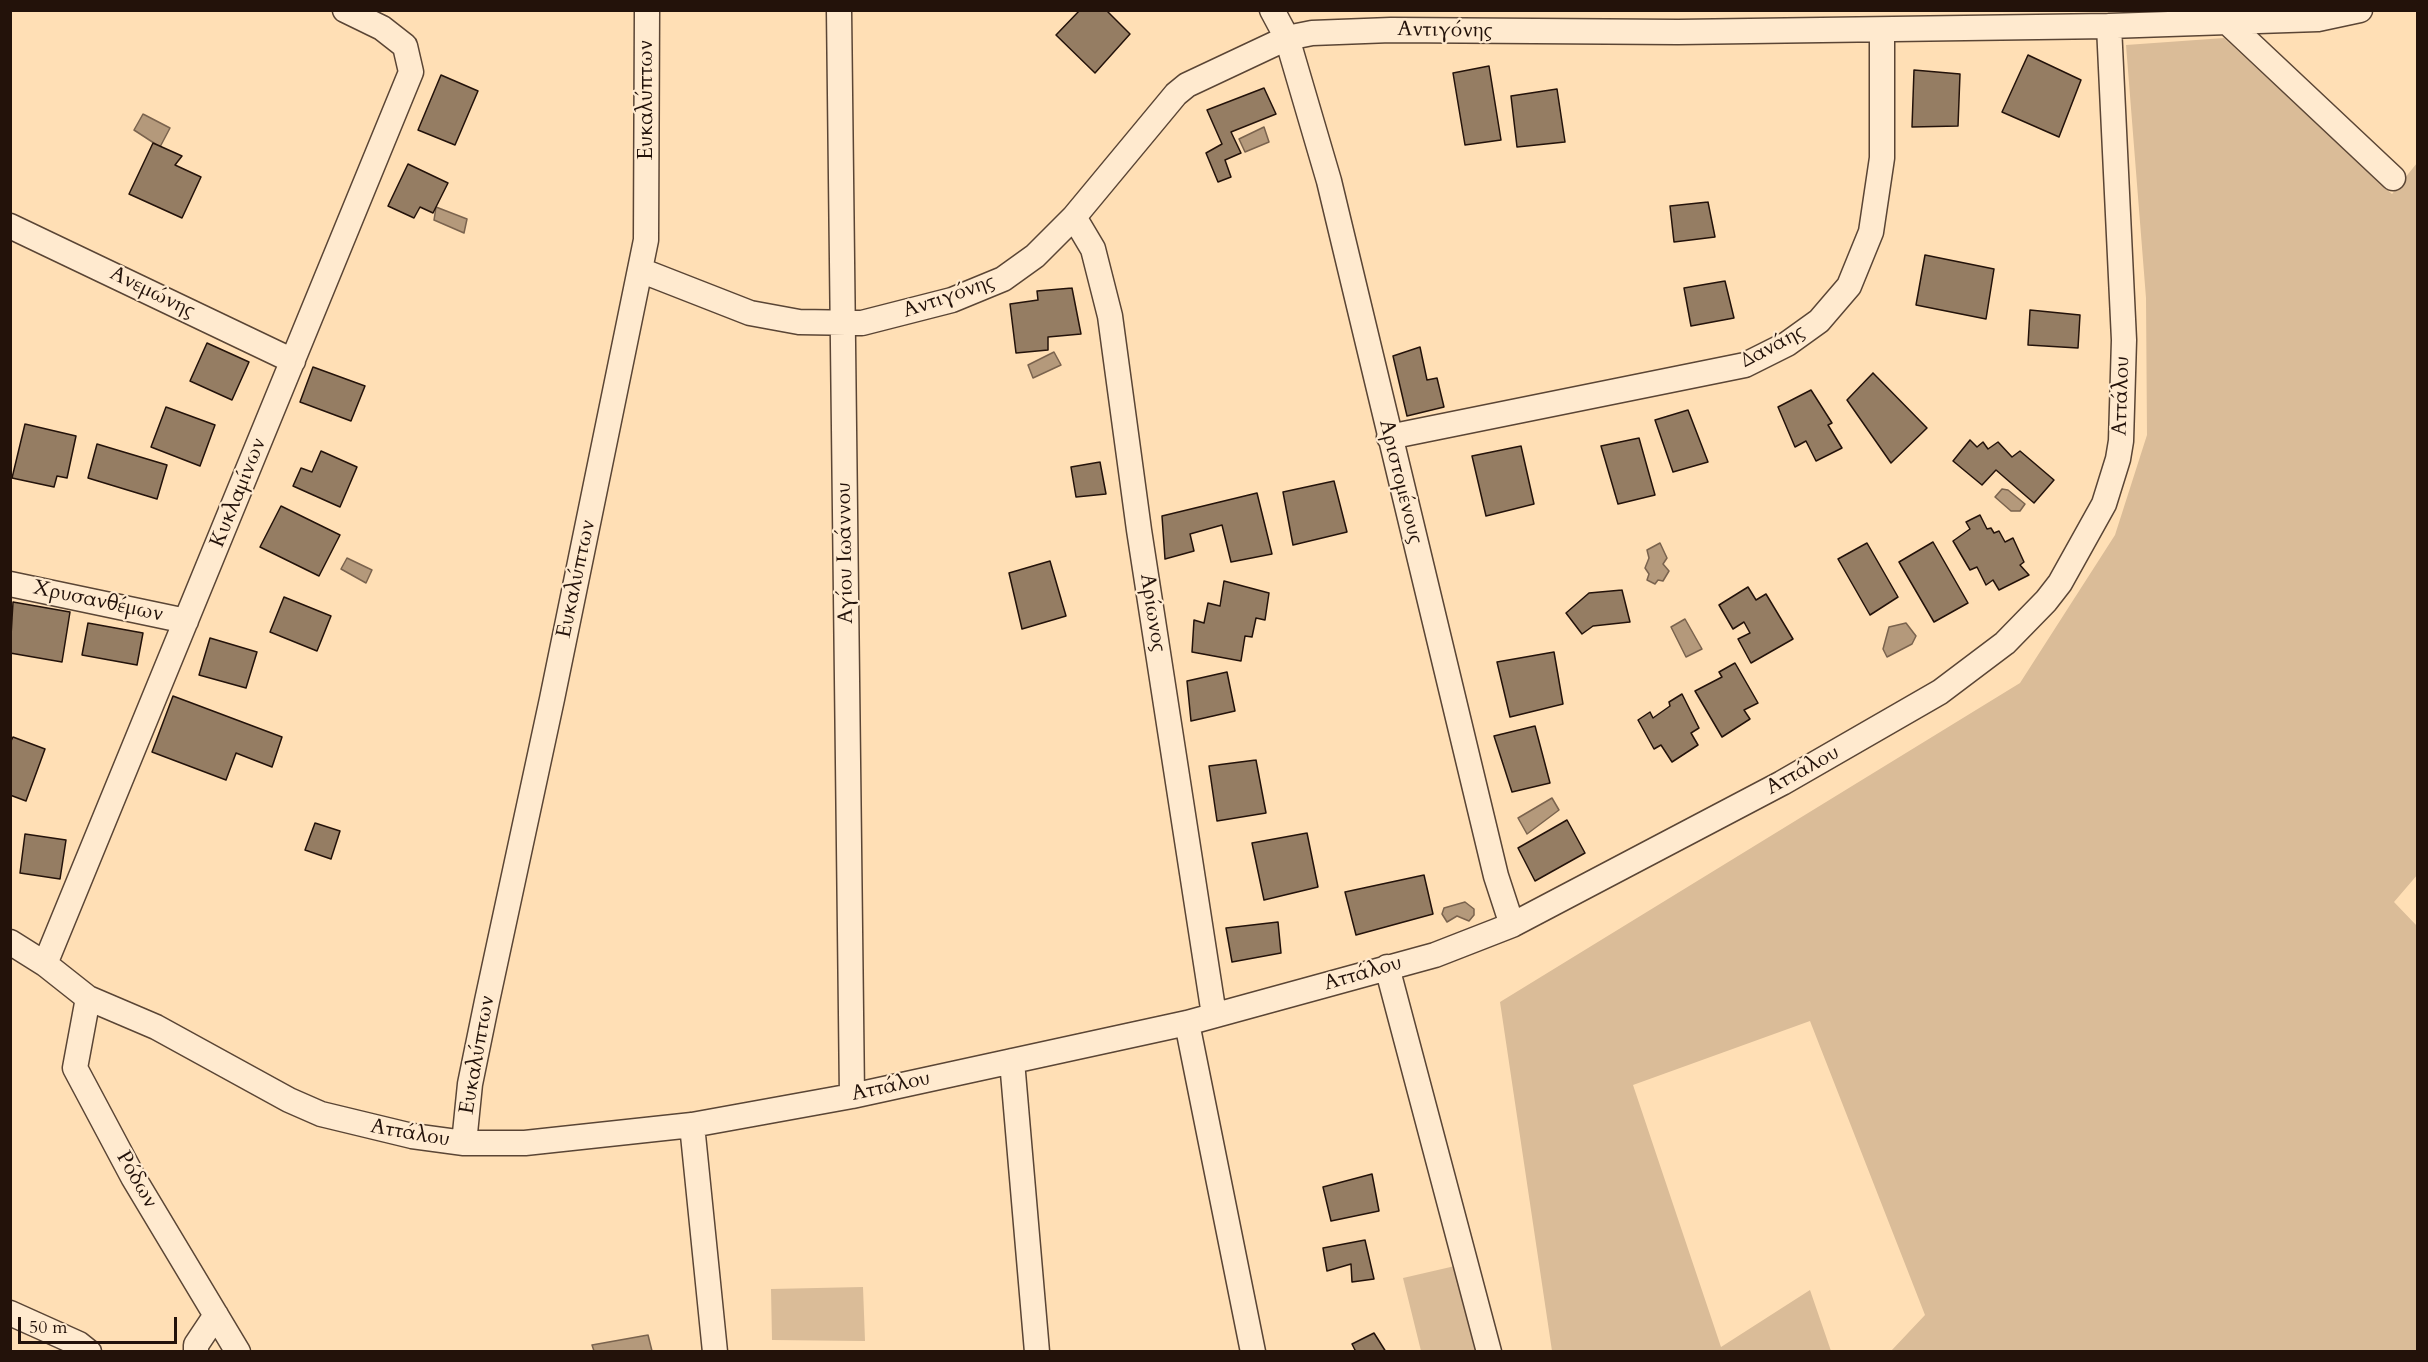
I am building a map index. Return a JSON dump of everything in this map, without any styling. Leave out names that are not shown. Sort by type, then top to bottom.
[{"type":"street","name":"Κυκλαμίνων","points":[[45,964],[411,72],[405,46],[382,28],[345,10]]},
{"type":"street","name":"Ευκαλύπτων","points":[[464,1143],[470,1084],[484,1011],[552,699],[640,270],[647,223],[647,10]]},
{"type":"street","name":"Αγίου Ιωάννου","points":[[839,10],[852,1096]]},
{"type":"street","name":"Αριστομένους","points":[[1272,10],[1287,38],[1329,181],[1496,876],[1512,925]]},
{"type":"street","name":"Αντιγόνης","points":[[640,270],[750,313],[799,322],[844,325],[904,314],[952,300],[990,285],[1035,256],[1074,217],[1176,94],[1187,85],[1287,38],[1326,32],[1371,30],[1523,33],[2109,26],[2318,19],[2341,17],[2360,10]]},
{"type":"street","points":[[2226,21],[2393,178]]},
{"type":"street","name":"Αττάλου","points":[[10,942],[45,964],[88,998],[156,1027],[288,1100],[321,1114],[412,1136],[464,1143],[525,1143],[692,1125],[852,1096],[1187,1023],[1456,948],[1512,925],[1782,783],[1940,692],[2005,643],[2046,601],[2060,583],[2104,504],[2121,441],[2124,340],[2109,26]]},
{"type":"street","name":"Δανάης","points":[[1389,437],[1745,365],[1787,344],[1819,321],[1849,286],[1871,232],[1882,158],[1882,30]]},
{"type":"street","name":"Αρίωνος","points":[[1074,217],[1093,249],[1110,316],[1139,530],[1214,1015]]},
{"type":"street","name":"Ανεμώνης","points":[[10,225],[293,362]]},
{"type":"street","name":"Χρυσανθέμων","points":[[10,584],[186,621]]},
{"type":"street","points":[[1387,968],[1490,1352]]},
{"type":"street","name":"Ρόδων","points":[[88,998],[75,1068],[133,1176],[238,1352]]},
{"type":"street","points":[[1187,1023],[1253,1352]]},
{"type":"street","points":[[1012,1061],[1037,1352]]},
{"type":"street","points":[[692,1125],[715,1352]]},
{"type":"street","points":[[10,1313],[79,1344],[88,1352]]},
{"type":"street","points":[[196,1352],[196,1345],[216,1315]]},
{"type":"shaded area","points":[[2224,38],[2392,194],[2417,163],[2418,874],[2394,902],[2417,926],[2417,1351],[1891,1351],[1925,1315],[1810,1021],[1633,1085],[1721,1347],[1810,1290],[1831,1351],[1552,1351],[1500,1002],[2020,683],[2115,535],[2147,435],[2146,298],[2126,45]]},
{"type":"shaded area","points":[[143,114],[170,128],[160,147],[134,130]]},
{"type":"shaded area","points":[[1264,127],[1269,142],[1245,152],[1239,139]]},
{"type":"shaded area","points":[[436,207],[467,219],[464,233],[434,220]]},
{"type":"shaded area","points":[[1054,352],[1061,365],[1033,378],[1028,365]]},
{"type":"shaded area","points":[[2002,489],[2008,490],[2025,504],[2020,511],[2011,511],[1995,497]]},
{"type":"shaded area","points":[[1660,543],[1667,558],[1663,564],[1669,571],[1663,581],[1658,580],[1655,584],[1647,580],[1649,574],[1645,568],[1649,558],[1647,550]]},
{"type":"shaded area","points":[[347,558],[372,570],[366,583],[341,569]]},
{"type":"shaded area","points":[[1685,619],[1702,649],[1686,657],[1671,627]]},
{"type":"shaded area","points":[[1906,623],[1916,636],[1912,644],[1887,657],[1883,649],[1889,627]]},
{"type":"shaded area","points":[[1552,798],[1559,810],[1527,834],[1518,818]]},
{"type":"shaded area","points":[[1465,902],[1474,909],[1474,915],[1469,921],[1457,916],[1447,922],[1442,914],[1444,908]]},
{"type":"shaded area","points":[[1455,1266],[1476,1351],[1421,1351],[1403,1278]]},
{"type":"shaded area","points":[[863,1287],[865,1341],[772,1340],[771,1289]]},
{"type":"shaded area","points":[[648,1335],[652,1351],[594,1351],[592,1345]]},
{"type":"building","points":[[1080,10],[1106,10],[1130,34],[1095,73],[1056,35]]},
{"type":"building","points":[[2028,55],[2081,80],[2059,137],[2002,112]]},
{"type":"building","points":[[1489,66],[1501,140],[1465,145],[1453,73]]},
{"type":"building","points":[[1914,70],[1960,74],[1958,126],[1912,127]]},
{"type":"building","points":[[441,75],[478,91],[455,145],[418,130]]},
{"type":"building","points":[[1264,88],[1276,114],[1231,132],[1241,153],[1225,160],[1231,177],[1218,182],[1206,153],[1222,144],[1207,110]]},
{"type":"building","points":[[1557,89],[1565,142],[1517,147],[1511,96]]},
{"type":"building","points":[[153,143],[182,156],[175,165],[201,177],[182,218],[129,194]]},
{"type":"building","points":[[408,164],[448,183],[433,213],[420,207],[414,218],[388,206]]},
{"type":"building","points":[[1708,202],[1715,237],[1674,242],[1670,206]]},
{"type":"building","points":[[1925,255],[1994,269],[1986,319],[1916,305]]},
{"type":"building","points":[[1725,281],[1734,318],[1691,326],[1684,288]]},
{"type":"building","points":[[1072,288],[1081,334],[1048,337],[1048,350],[1016,353],[1010,304],[1038,300],[1037,291]]},
{"type":"building","points":[[2030,310],[2080,315],[2078,348],[2028,345]]},
{"type":"building","points":[[207,343],[249,362],[232,400],[190,381]]},
{"type":"building","points":[[1420,347],[1427,380],[1437,378],[1444,407],[1407,416],[1393,356]]},
{"type":"building","points":[[313,367],[365,386],[351,421],[300,402]]},
{"type":"building","points":[[1873,373],[1927,428],[1891,463],[1847,400]]},
{"type":"building","points":[[1811,390],[1832,423],[1828,425],[1842,448],[1816,461],[1806,441],[1795,447],[1778,407]]},
{"type":"building","points":[[166,407],[215,425],[200,466],[151,447]]},
{"type":"building","points":[[1688,410],[1708,462],[1673,472],[1655,420]]},
{"type":"building","points":[[25,424],[76,436],[67,478],[57,476],[54,487],[12,478]]},
{"type":"building","points":[[1639,438],[1655,495],[1618,504],[1601,446]]},
{"type":"building","points":[[1970,440],[1977,447],[1983,442],[1988,449],[1998,442],[2012,457],[2020,451],[2054,480],[2034,503],[1996,470],[1982,485],[1953,461]]},
{"type":"building","points":[[97,444],[167,465],[157,499],[88,478]]},
{"type":"building","points":[[1521,446],[1534,504],[1486,516],[1472,456]]},
{"type":"building","points":[[321,451],[357,467],[340,507],[293,486],[301,468],[312,472]]},
{"type":"building","points":[[1100,462],[1106,494],[1076,497],[1071,467]]},
{"type":"building","points":[[1334,481],[1347,532],[1293,545],[1283,492]]},
{"type":"building","points":[[1257,493],[1272,554],[1231,562],[1222,525],[1190,534],[1194,551],[1165,559],[1162,516]]},
{"type":"building","points":[[281,506],[340,535],[319,576],[260,547]]},
{"type":"building","points":[[1980,515],[1987,529],[1991,528],[1994,533],[1999,531],[2005,542],[2013,538],[2024,562],[2020,565],[2029,575],[1999,590],[1993,580],[1986,585],[1977,567],[1970,570],[1953,541],[1970,529],[1966,522]]},
{"type":"building","points":[[1933,542],[1968,603],[1934,622],[1899,562]]},
{"type":"building","points":[[1867,543],[1898,597],[1870,615],[1838,559]]},
{"type":"building","points":[[1050,561],[1066,616],[1022,629],[1009,573]]},
{"type":"building","points":[[1224,581],[1269,593],[1265,620],[1256,618],[1252,637],[1245,636],[1241,661],[1192,652],[1194,620],[1204,623],[1208,603],[1220,606]]},
{"type":"building","points":[[1748,587],[1756,600],[1766,594],[1793,639],[1751,663],[1738,639],[1750,633],[1744,622],[1733,629],[1719,605]]},
{"type":"building","points":[[1622,590],[1630,622],[1593,626],[1582,634],[1566,613],[1589,593]]},
{"type":"building","points":[[284,597],[331,616],[317,651],[270,632]]},
{"type":"building","points":[[13,602],[70,612],[62,662],[10,653]]},
{"type":"building","points":[[88,623],[143,633],[137,665],[82,655]]},
{"type":"building","points":[[210,638],[257,652],[246,688],[199,675]]},
{"type":"building","points":[[1554,652],[1563,704],[1510,717],[1497,662]]},
{"type":"building","points":[[1735,663],[1758,703],[1744,710],[1750,719],[1722,737],[1695,691],[1722,677],[1719,672]]},
{"type":"building","points":[[1227,672],[1235,711],[1191,721],[1187,681]]},
{"type":"building","points":[[1682,694],[1699,728],[1691,733],[1698,745],[1672,762],[1661,745],[1654,749],[1638,720],[1650,712],[1653,718],[1670,706],[1669,702]]},
{"type":"building","points":[[173,696],[282,737],[272,767],[236,753],[226,780],[152,752]]},
{"type":"building","points":[[1535,726],[1550,783],[1512,792],[1494,736]]},
{"type":"building","points":[[13,737],[45,749],[26,801],[10,795],[10,743]]},
{"type":"building","points":[[1256,760],[1266,813],[1217,821],[1209,766]]},
{"type":"building","points":[[1567,820],[1585,853],[1535,881],[1518,848]]},
{"type":"building","points":[[315,823],[340,831],[331,859],[305,850]]},
{"type":"building","points":[[1307,833],[1318,887],[1264,900],[1252,843]]},
{"type":"building","points":[[25,834],[66,840],[60,879],[20,873]]},
{"type":"building","points":[[1424,875],[1433,914],[1356,935],[1345,892]]},
{"type":"building","points":[[1278,922],[1281,953],[1232,962],[1226,928]]},
{"type":"building","points":[[1372,1174],[1379,1211],[1331,1221],[1323,1187]]},
{"type":"building","points":[[1365,1240],[1374,1279],[1352,1282],[1351,1264],[1327,1271],[1323,1248]]},
{"type":"building","points":[[1374,1333],[1386,1352],[1356,1352],[1352,1344]]}]
